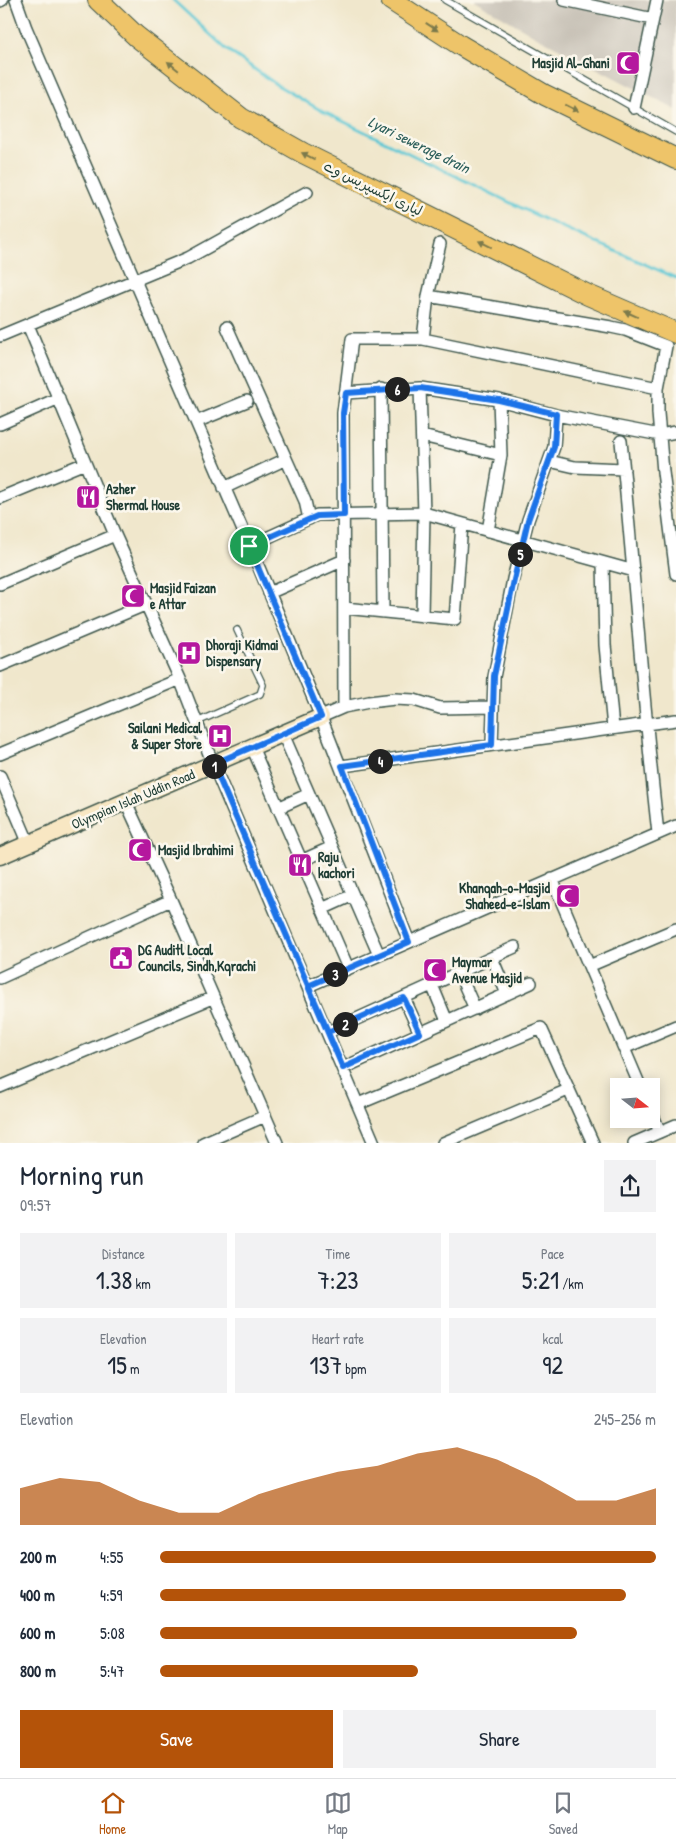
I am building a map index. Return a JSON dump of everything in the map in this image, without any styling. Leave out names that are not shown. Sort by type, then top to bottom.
[{"type":"highway","name":"لیاری ایکسپریس وے","points":[[98,0],[136,36],[241,118],[303,153],[588,295],[676,334]]},
{"type":"highway","points":[[391,0],[460,45],[545,95],[676,159]]},
{"type":"street","points":[[16,0],[26,28],[270,593],[342,766],[409,942]]},
{"type":"street","points":[[564,0],[653,19]]},
{"type":"street","points":[[634,108],[657,0]]},
{"type":"street","points":[[0,336],[188,258],[307,192]]},
{"type":"street","points":[[423,338],[428,296],[440,244]]},
{"type":"street","points":[[428,296],[611,327],[625,330],[666,346],[658,388],[660,435],[676,574]]},
{"type":"street","points":[[28,325],[115,535],[180,679],[213,764],[374,1143]]},
{"type":"street","points":[[227,327],[306,501],[309,519]]},
{"type":"street","points":[[344,707],[343,413],[352,339],[423,338],[658,388]]},
{"type":"street","points":[[346,393],[381,389],[420,388],[499,400],[556,414],[660,435],[676,432]]},
{"type":"street","points":[[420,388],[424,513],[422,616]]},
{"type":"street","points":[[381,389],[383,612]]},
{"type":"street","points":[[0,424],[59,398]]},
{"type":"street","points":[[488,531],[501,455],[499,400]]},
{"type":"street","points":[[196,422],[247,401]]},
{"type":"street","points":[[492,745],[494,676],[528,520],[554,447],[556,414]]},
{"type":"street","points":[[422,436],[501,455]]},
{"type":"street","points":[[621,441],[634,571],[646,724],[658,833]]},
{"type":"street","points":[[224,488],[284,460]]},
{"type":"street","points":[[549,461],[575,467],[624,469]]},
{"type":"street","points":[[0,498],[85,463]]},
{"type":"street","points":[[249,546],[317,516],[424,513],[634,571]]},
{"type":"street","points":[[344,608],[455,619],[462,524]]},
{"type":"street","points":[[0,584],[115,535]]},
{"type":"street","points":[[270,593],[344,560]]},
{"type":"street","points":[[603,563],[606,645],[613,728]]},
{"type":"street","points":[[0,666],[147,604]]},
{"type":"street","points":[[0,754],[180,679]]},
{"type":"street","points":[[321,717],[344,707],[395,699],[414,700],[440,708],[493,707]]},
{"type":"street","name":"Olympian Islah Uddin Road","points":[[0,856],[321,717]]},
{"type":"street","points":[[342,766],[676,720]]},
{"type":"street","points":[[283,734],[379,955]]},
{"type":"street","points":[[252,747],[348,968]]},
{"type":"street","points":[[0,776],[29,844]]},
{"type":"street","points":[[278,808],[309,794]]},
{"type":"street","points":[[126,802],[277,1143]]},
{"type":"street","points":[[308,986],[676,826]]},
{"type":"street","points":[[301,861],[332,847]]},
{"type":"street","points":[[552,879],[637,1078]]},
{"type":"street","points":[[322,909],[353,895]]},
{"type":"street","points":[[0,978],[171,900]]},
{"type":"street","points":[[589,966],[676,929]]},
{"type":"street","points":[[328,1032],[515,947]]},
{"type":"street","points":[[492,958],[508,994]]},
{"type":"street","points":[[459,973],[474,1009]]},
{"type":"street","points":[[343,1068],[531,983]]},
{"type":"street","points":[[432,985],[447,1021]]},
{"type":"street","points":[[0,1088],[212,998]]},
{"type":"street","points":[[404,998],[420,1033]]},
{"type":"street","points":[[624,1048],[676,1026]]},
{"type":"street","points":[[358,1104],[541,1028],[593,1143]]},
{"type":"street","points":[[443,1143],[568,1090]]},
{"type":"street","points":[[203,1143],[265,1116]]},
{"type":"street","points":[[634,1143],[676,1125]]},
{"type":"street","points":[[658,1128],[660,1132]]},
{"type":"lane","points":[[445,0],[676,132]]},
{"type":"lane","points":[[197,722],[260,694],[262,690],[263,685],[237,630]]},
{"type":"shaded area","points":[[474,0],[676,0],[676,110],[535,36]]},
{"type":"waterway","name":"Lyari sewerage drain","points":[[173,0],[226,49],[277,85],[322,111],[546,220],[676,278]]},
{"type":"place","name":"Masjid Al-Ghani","points":[[628,63]]},
{"type":"place","name":"Azher Shermal House","points":[[88,497]]},
{"type":"place","name":"Masjid Faizan e Attar","points":[[133,596]]},
{"type":"place","name":"Dhoraji Kidmai Dispensary","points":[[189,653]]},
{"type":"place","name":"Sailani Medical & Super Store","points":[[220,736]]},
{"type":"place","name":"Masjid Ibrahimi","points":[[140,850]]},
{"type":"place","name":"Raju kachori","points":[[300,865]]},
{"type":"place","name":"Khanqah-o-Masjid Shaheed-e-Islam","points":[[568,896]]},
{"type":"place","name":"DG Auditl Local Councils, Sindh,Kqrachi","points":[[121,958]]},
{"type":"place","name":"Maymar Avenue Masjid","points":[[435,970]]},
{"type":"route","points":[[249,546],[317,516],[344,515],[343,413],[346,393],[381,389],[420,388],[499,400],[556,414],[554,447],[528,520],[494,676],[492,745],[342,766],[409,942],[308,986],[343,1068],[420,1033],[404,998],[328,1032],[308,986],[213,764],[321,717],[249,546]]}]
